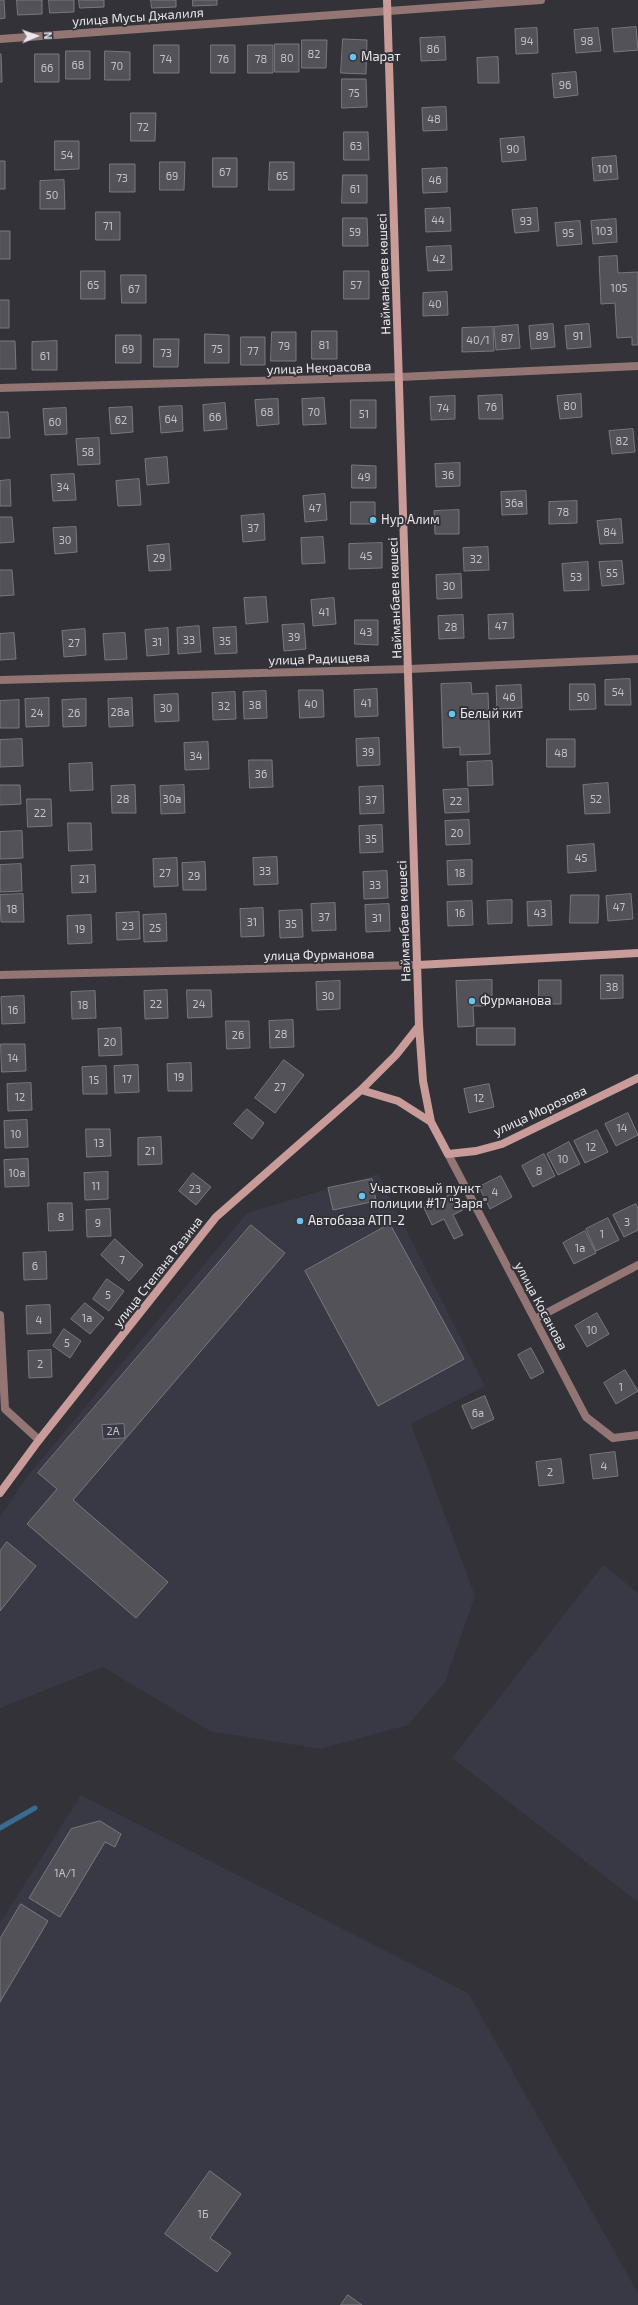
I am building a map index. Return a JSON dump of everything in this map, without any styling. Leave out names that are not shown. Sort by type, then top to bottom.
[{"type":"main road","name":"Найманбаев көшесі","points":[[387,0],[400,377],[419,1026],[423,1081],[431,1122]]},
{"type":"main road","name":"улица Фурманова","points":[[418,965],[638,953]]},
{"type":"main road","name":"улица Степана Разина","points":[[0,1493],[39,1440],[216,1217],[361,1090],[396,1055],[419,1026]]},
{"type":"main road","name":"улица Морозова","points":[[448,1154],[476,1152],[502,1144],[638,1078]]},
{"type":"main road","points":[[361,1090],[398,1101],[431,1122],[448,1154]]},
{"type":"street","name":"улица Мусы Джалиля","points":[[0,39],[541,0]]},
{"type":"street","name":"улица Некрасова","points":[[0,388],[400,377],[638,366]]},
{"type":"street","name":"улица Радищева","points":[[0,680],[409,669],[638,659]]},
{"type":"street","name":"улица Фурманова","points":[[0,975],[418,965]]},
{"type":"street","name":"улица Косанова","points":[[448,1154],[586,1417],[613,1438],[638,1434]]},
{"type":"street","points":[[535,1319],[638,1265]]},
{"type":"street","points":[[0,1315],[3,1409],[39,1440]]},
{"type":"shaded area","points":[[378,1174],[485,1386],[411,1424],[475,1596],[445,1682],[408,1725],[320,1749],[210,1731],[103,1667],[0,1708],[0,1517],[26,1478],[247,1213]]},
{"type":"shaded area","points":[[603,1565],[638,1593],[638,1902],[452,1758]]},
{"type":"shaded area","points":[[81,1795],[468,1993],[638,2293],[638,2305],[0,2305],[0,1923]]},
{"type":"building","points":[[0,0],[4,0],[5,18],[0,19]]},
{"type":"building","points":[[17,0],[42,0],[42,14],[18,15]]},
{"type":"building","points":[[49,0],[74,0],[74,12],[50,13]]},
{"type":"building","points":[[79,0],[104,0],[104,7],[80,8]]},
{"type":"building","points":[[151,0],[176,0],[176,7],[152,8]]},
{"type":"building","points":[[193,0],[217,0],[217,5],[193,6]]},
{"type":"building","points":[[636,27],[638,50],[614,52],[612,29]]},
{"type":"building","points":[[537,28],[538,53],[516,54],[515,29]]},
{"type":"building","points":[[598,28],[601,51],[576,53],[574,30]]},
{"type":"building","points":[[445,37],[446,60],[421,61],[420,38]]},
{"type":"building","points":[[343,39],[367,40],[366,74],[341,73]]},
{"type":"building","points":[[302,40],[327,40],[326,68],[302,68]]},
{"type":"building","points":[[275,44],[299,44],[299,72],[275,72]]},
{"type":"building","points":[[154,45],[179,45],[179,73],[154,73]]},
{"type":"building","points":[[211,45],[235,45],[235,73],[211,73]]},
{"type":"building","points":[[248,45],[273,45],[273,73],[248,73]]},
{"type":"building","points":[[66,51],[90,51],[90,79],[66,79]]},
{"type":"building","points":[[105,51],[130,52],[130,80],[105,80]]},
{"type":"building","points":[[1,54],[2,82],[0,82]]},
{"type":"building","points":[[35,54],[59,54],[59,82],[35,82]]},
{"type":"building","points":[[498,57],[499,83],[478,83],[477,58]]},
{"type":"building","points":[[576,72],[578,95],[554,98],[552,74]]},
{"type":"building","points":[[342,79],[366,79],[367,107],[342,108]]},
{"type":"building","points":[[446,107],[447,130],[423,131],[422,108]]},
{"type":"building","points":[[131,113],[156,113],[155,141],[131,141]]},
{"type":"building","points":[[344,132],[368,132],[369,160],[344,160]]},
{"type":"building","points":[[524,137],[526,160],[502,162],[500,139]]},
{"type":"building","points":[[55,141],[79,141],[79,169],[55,170]]},
{"type":"building","points":[[616,156],[618,179],[594,181],[592,158]]},
{"type":"building","points":[[213,158],[237,158],[237,187],[213,187]]},
{"type":"building","points":[[0,161],[5,161],[5,189],[0,189]]},
{"type":"building","points":[[160,162],[185,162],[184,190],[160,190]]},
{"type":"building","points":[[270,162],[294,162],[294,190],[269,190]]},
{"type":"building","points":[[110,164],[135,164],[135,192],[110,192]]},
{"type":"building","points":[[447,168],[447,192],[423,193],[422,169]]},
{"type":"building","points":[[343,175],[367,175],[367,203],[342,203]]},
{"type":"building","points":[[64,180],[65,209],[40,209],[40,181]]},
{"type":"building","points":[[450,208],[451,231],[426,232],[425,209]]},
{"type":"building","points":[[537,208],[539,231],[515,233],[512,210]]},
{"type":"building","points":[[96,212],[120,212],[120,240],[96,240]]},
{"type":"building","points":[[343,218],[367,218],[368,246],[343,246]]},
{"type":"building","points":[[616,219],[617,242],[593,244],[591,221]]},
{"type":"building","points":[[580,221],[582,244],[557,246],[555,223]]},
{"type":"building","points":[[0,231],[10,231],[10,259],[0,259]]},
{"type":"building","points":[[451,246],[452,270],[428,271],[426,247]]},
{"type":"building","points":[[617,256],[618,273],[638,272],[638,345],[632,345],[632,337],[617,338],[615,303],[601,304],[599,257]]},
{"type":"building","points":[[81,271],[105,271],[105,299],[81,299]]},
{"type":"building","points":[[344,271],[369,271],[369,299],[344,299]]},
{"type":"building","points":[[121,275],[146,275],[146,303],[122,303]]},
{"type":"building","points":[[447,292],[448,315],[423,316],[423,293]]},
{"type":"building","points":[[0,300],[9,300],[9,328],[0,328]]},
{"type":"building","points":[[553,324],[555,347],[531,349],[529,326]]},
{"type":"building","points":[[589,324],[591,347],[567,349],[565,326]]},
{"type":"building","points":[[518,325],[520,348],[496,350],[494,327]]},
{"type":"building","points":[[493,327],[494,351],[462,352],[462,328]]},
{"type":"building","points":[[312,331],[337,331],[337,359],[312,359]]},
{"type":"building","points":[[272,332],[296,332],[296,361],[271,361]]},
{"type":"building","points":[[205,334],[229,335],[229,363],[205,363]]},
{"type":"building","points":[[116,335],[141,335],[141,363],[116,363]]},
{"type":"building","points":[[241,337],[265,337],[265,365],[241,365]]},
{"type":"building","points":[[154,339],[179,339],[178,367],[154,367]]},
{"type":"building","points":[[0,341],[15,341],[16,369],[0,369]]},
{"type":"building","points":[[57,341],[57,370],[32,370],[32,342]]},
{"type":"building","points":[[581,394],[582,417],[560,419],[557,396]]},
{"type":"building","points":[[502,395],[503,419],[479,419],[478,396]]},
{"type":"building","points":[[455,396],[455,419],[431,420],[430,397]]},
{"type":"building","points":[[324,398],[326,424],[303,425],[302,399]]},
{"type":"building","points":[[278,399],[279,424],[257,426],[255,400]]},
{"type":"building","points":[[351,400],[376,400],[376,428],[351,428]]},
{"type":"building","points":[[225,403],[227,429],[204,431],[203,405]]},
{"type":"building","points":[[182,406],[183,431],[161,433],[159,407]]},
{"type":"building","points":[[132,407],[133,432],[111,434],[109,408]]},
{"type":"building","points":[[66,408],[67,434],[45,435],[43,409]]},
{"type":"building","points":[[0,412],[8,412],[10,438],[0,438]]},
{"type":"building","points":[[633,429],[635,452],[612,454],[609,431]]},
{"type":"building","points":[[99,438],[100,464],[78,465],[76,439]]},
{"type":"building","points":[[167,457],[169,483],[147,485],[145,459]]},
{"type":"building","points":[[460,463],[460,486],[436,487],[435,464]]},
{"type":"building","points":[[352,465],[376,466],[376,488],[352,488]]},
{"type":"building","points":[[74,474],[76,500],[53,501],[51,475]]},
{"type":"building","points":[[139,479],[141,505],[118,506],[116,481]]},
{"type":"building","points":[[10,480],[11,506],[0,506],[0,481]]},
{"type":"building","points":[[526,491],[527,514],[502,515],[501,492]]},
{"type":"building","points":[[325,494],[327,520],[305,522],[303,496]]},
{"type":"building","points":[[577,501],[577,523],[549,524],[549,502]]},
{"type":"building","points":[[351,502],[375,502],[375,524],[351,524]]},
{"type":"building","points":[[459,510],[459,534],[435,534],[434,511]]},
{"type":"building","points":[[264,514],[265,540],[243,542],[241,516]]},
{"type":"building","points":[[0,517],[12,517],[14,542],[0,543]]},
{"type":"building","points":[[621,519],[623,543],[600,544],[597,521]]},
{"type":"building","points":[[76,527],[77,552],[55,554],[53,528]]},
{"type":"building","points":[[323,537],[325,563],[302,564],[301,538]]},
{"type":"building","points":[[382,543],[382,568],[349,569],[349,544]]},
{"type":"building","points":[[169,544],[171,570],[149,571],[147,546]]},
{"type":"building","points":[[488,547],[489,570],[464,571],[463,548]]},
{"type":"building","points":[[622,561],[624,584],[602,586],[599,562]]},
{"type":"building","points":[[588,562],[589,590],[564,591],[562,564]]},
{"type":"building","points":[[0,570],[12,570],[14,595],[0,596]]},
{"type":"building","points":[[461,574],[462,598],[437,599],[436,575]]},
{"type":"building","points":[[266,597],[268,622],[246,624],[244,598]]},
{"type":"building","points":[[334,598],[336,624],[313,626],[311,600]]},
{"type":"building","points":[[513,614],[514,638],[489,639],[488,615]]},
{"type":"building","points":[[463,615],[464,638],[439,639],[438,616]]},
{"type":"building","points":[[355,620],[378,620],[378,645],[355,644]]},
{"type":"building","points":[[304,624],[306,649],[284,651],[282,625]]},
{"type":"building","points":[[199,626],[201,652],[178,654],[177,628]]},
{"type":"building","points":[[236,627],[237,653],[215,654],[213,628]]},
{"type":"building","points":[[168,628],[169,654],[147,656],[145,630]]},
{"type":"building","points":[[85,629],[86,655],[64,657],[62,631]]},
{"type":"building","points":[[14,633],[16,659],[0,660],[0,634]]},
{"type":"building","points":[[125,633],[127,659],[105,660],[103,634]]},
{"type":"building","points":[[630,679],[631,705],[605,705],[605,680]]},
{"type":"building","points":[[471,683],[472,694],[488,693],[490,754],[460,755],[460,747],[443,748],[441,684]]},
{"type":"building","points":[[570,684],[595,684],[596,709],[570,710]]},
{"type":"building","points":[[521,685],[522,708],[497,709],[496,686]]},
{"type":"building","points":[[377,689],[378,716],[355,717],[354,690]]},
{"type":"building","points":[[299,690],[323,690],[324,717],[300,718]]},
{"type":"building","points":[[266,691],[267,718],[244,719],[243,692]]},
{"type":"building","points":[[235,692],[236,719],[213,720],[212,693]]},
{"type":"building","points":[[178,694],[179,721],[155,722],[154,695]]},
{"type":"building","points":[[49,698],[49,726],[26,727],[25,699]]},
{"type":"building","points":[[132,698],[133,726],[109,727],[108,699]]},
{"type":"building","points":[[86,699],[86,726],[63,727],[62,700]]},
{"type":"building","points":[[19,700],[19,728],[0,728],[0,701]]},
{"type":"building","points":[[379,738],[380,765],[357,766],[356,739]]},
{"type":"building","points":[[22,739],[23,766],[0,767],[0,740]]},
{"type":"building","points":[[547,739],[575,739],[575,767],[547,767]]},
{"type":"building","points":[[208,742],[209,769],[185,770],[184,743]]},
{"type":"building","points":[[249,760],[272,760],[273,787],[250,788]]},
{"type":"building","points":[[492,761],[493,785],[468,786],[467,762]]},
{"type":"building","points":[[92,763],[93,790],[70,791],[69,764]]},
{"type":"building","points":[[608,783],[610,813],[585,814],[583,785]]},
{"type":"building","points":[[0,785],[20,785],[21,804],[0,805]]},
{"type":"building","points":[[135,785],[136,813],[112,813],[111,786]]},
{"type":"building","points":[[184,785],[185,813],[161,814],[160,786]]},
{"type":"building","points":[[383,786],[384,813],[360,814],[359,787]]},
{"type":"building","points":[[468,789],[469,812],[445,813],[443,790]]},
{"type":"building","points":[[27,799],[51,799],[52,826],[28,827]]},
{"type":"building","points":[[469,820],[470,844],[446,845],[445,821]]},
{"type":"building","points":[[68,823],[91,823],[92,850],[69,851]]},
{"type":"building","points":[[382,825],[383,852],[360,853],[359,826]]},
{"type":"building","points":[[22,831],[23,858],[0,859],[0,832]]},
{"type":"building","points":[[594,844],[596,871],[568,873],[567,846]]},
{"type":"building","points":[[277,857],[278,884],[254,885],[253,858]]},
{"type":"building","points":[[177,858],[178,886],[154,887],[153,859]]},
{"type":"building","points":[[472,860],[472,884],[448,885],[447,861]]},
{"type":"building","points":[[205,862],[206,890],[183,890],[182,863]]},
{"type":"building","points":[[21,864],[22,891],[0,892],[0,865]]},
{"type":"building","points":[[95,865],[96,892],[72,893],[71,866]]},
{"type":"building","points":[[387,871],[388,898],[364,899],[363,872]]},
{"type":"building","points":[[23,894],[24,922],[1,922],[0,895]]},
{"type":"building","points":[[631,894],[633,919],[608,921],[606,896]]},
{"type":"building","points":[[571,895],[599,895],[598,923],[570,923]]},
{"type":"building","points":[[512,900],[512,923],[488,924],[487,901]]},
{"type":"building","points":[[472,901],[473,925],[448,926],[447,902]]},
{"type":"building","points":[[551,901],[552,925],[528,926],[527,902]]},
{"type":"building","points":[[335,903],[336,930],[312,931],[311,904]]},
{"type":"building","points":[[389,904],[390,931],[366,932],[365,905]]},
{"type":"building","points":[[263,908],[264,936],[241,937],[240,909]]},
{"type":"building","points":[[302,910],[303,937],[280,938],[279,911]]},
{"type":"building","points":[[139,912],[140,939],[117,940],[116,913]]},
{"type":"building","points":[[166,914],[167,941],[144,942],[143,915]]},
{"type":"building","points":[[91,915],[92,943],[68,944],[67,916]]},
{"type":"building","points":[[601,975],[623,975],[623,998],[601,999]]},
{"type":"building","name":"Фурманова","points":[[492,980],[492,997],[486,997],[486,1006],[473,1006],[474,1026],[458,1027],[456,981]]},
{"type":"building","points":[[539,980],[561,980],[561,1004],[539,1004]]},
{"type":"building","points":[[340,981],[340,1009],[317,1010],[316,982]]},
{"type":"building","points":[[167,990],[168,1018],[145,1019],[144,991]]},
{"type":"building","points":[[187,990],[211,990],[212,1017],[188,1018]]},
{"type":"building","points":[[95,991],[96,1018],[72,1019],[71,992]]},
{"type":"building","points":[[24,996],[25,1023],[2,1024],[1,997]]},
{"type":"building","points":[[293,1020],[294,1047],[270,1048],[269,1021]]},
{"type":"building","points":[[226,1021],[249,1021],[250,1048],[227,1049]]},
{"type":"building","points":[[121,1028],[122,1055],[99,1056],[98,1029]]},
{"type":"building","points":[[477,1028],[515,1028],[515,1045],[477,1045]]},
{"type":"building","points":[[1,1044],[25,1044],[26,1071],[2,1072]]},
{"type":"building","points":[[284,1060],[304,1075],[275,1113],[255,1098]]},
{"type":"building","points":[[191,1063],[192,1091],[168,1091],[167,1064]]},
{"type":"building","points":[[138,1065],[139,1092],[115,1093],[114,1066]]},
{"type":"building","points":[[106,1066],[107,1094],[83,1094],[82,1067]]},
{"type":"building","points":[[31,1083],[32,1110],[8,1111],[7,1084]]},
{"type":"building","points":[[489,1084],[494,1107],[469,1113],[464,1089]]},
{"type":"building","points":[[247,1109],[264,1123],[252,1139],[234,1124]]},
{"type":"building","points":[[628,1113],[638,1135],[616,1146],[605,1124]]},
{"type":"building","points":[[27,1120],[28,1147],[5,1148],[4,1121]]},
{"type":"building","points":[[86,1129],[110,1129],[111,1156],[87,1157]]},
{"type":"building","points":[[597,1130],[608,1152],[585,1163],[574,1141]]},
{"type":"building","points":[[161,1137],[162,1164],[138,1165],[138,1138]]},
{"type":"building","points":[[569,1142],[580,1164],[558,1175],[547,1154]]},
{"type":"building","points":[[544,1154],[555,1176],[533,1187],[522,1166]]},
{"type":"building","points":[[28,1159],[29,1186],[5,1187],[4,1160]]},
{"type":"building","points":[[108,1172],[108,1199],[85,1200],[84,1173]]},
{"type":"building","points":[[193,1173],[211,1187],[196,1205],[179,1191]]},
{"type":"building","points":[[501,1176],[512,1197],[490,1209],[479,1187]]},
{"type":"building","points":[[372,1179],[376,1201],[333,1210],[328,1188]]},
{"type":"building","points":[[454,1193],[463,1210],[453,1215],[463,1235],[454,1239],[444,1219],[432,1225],[424,1208]]},
{"type":"building","points":[[48,1203],[72,1203],[73,1230],[49,1231]]},
{"type":"building","points":[[636,1204],[638,1209],[638,1230],[624,1237],[613,1215]]},
{"type":"building","points":[[110,1209],[111,1236],[87,1237],[86,1210]]},
{"type":"building","points":[[608,1218],[619,1240],[596,1251],[586,1229]]},
{"type":"building","points":[[390,1224],[464,1359],[378,1406],[305,1271]]},
{"type":"building","points":[[251,1225],[285,1253],[73,1500],[168,1582],[136,1618],[27,1524],[57,1489],[38,1473]]},
{"type":"building","points":[[585,1231],[596,1253],[574,1264],[563,1243]]},
{"type":"building","points":[[115,1239],[143,1265],[129,1281],[101,1255]]},
{"type":"building","points":[[46,1252],[47,1279],[24,1280],[23,1253]]},
{"type":"building","points":[[107,1279],[124,1291],[109,1311],[93,1299]]},
{"type":"building","points":[[85,1303],[104,1318],[90,1334],[71,1319]]},
{"type":"building","points":[[50,1305],[51,1333],[27,1334],[26,1306]]},
{"type":"building","points":[[597,1313],[609,1334],[587,1347],[575,1326]]},
{"type":"building","points":[[64,1329],[81,1341],[70,1358],[53,1346]]},
{"type":"building","points":[[531,1348],[544,1372],[531,1379],[518,1355]]},
{"type":"building","points":[[51,1350],[52,1377],[29,1378],[28,1351]]},
{"type":"building","points":[[625,1370],[638,1391],[616,1404],[604,1383]]},
{"type":"building","points":[[485,1396],[494,1419],[472,1429],[462,1406]]},
{"type":"building","points":[[124,1424],[125,1438],[103,1439],[102,1425]]},
{"type":"building","points":[[615,1452],[618,1476],[593,1479],[590,1455]]},
{"type":"building","points":[[561,1459],[564,1483],[539,1486],[536,1462]]},
{"type":"building","points":[[7,1542],[36,1566],[0,1611],[0,1551]]},
{"type":"building","points":[[100,1821],[121,1834],[115,1847],[105,1842],[60,1917],[29,1898],[71,1829]]},
{"type":"building","points":[[21,1904],[48,1921],[0,2002],[0,1939]]},
{"type":"building","points":[[210,2171],[241,2194],[210,2238],[231,2253],[217,2272],[165,2234]]},
{"type":"building","points":[[348,2295],[362,2305],[341,2305]]},
{"type":"waterway","points":[[0,1828],[35,1808]]},
{"type":"place","name":"Марат","points":[[353,57]]},
{"type":"place","name":"Нур Алим","points":[[373,520]]},
{"type":"place","name":"Белый кит","points":[[452,714]]},
{"type":"place","name":"Фурманова","points":[[472,1001]]},
{"type":"place","name":"Участковый пункт полиции #17 \"Заря\"","points":[[362,1196]]},
{"type":"place","name":"Автобаза АТП-2","points":[[300,1221]]}]
